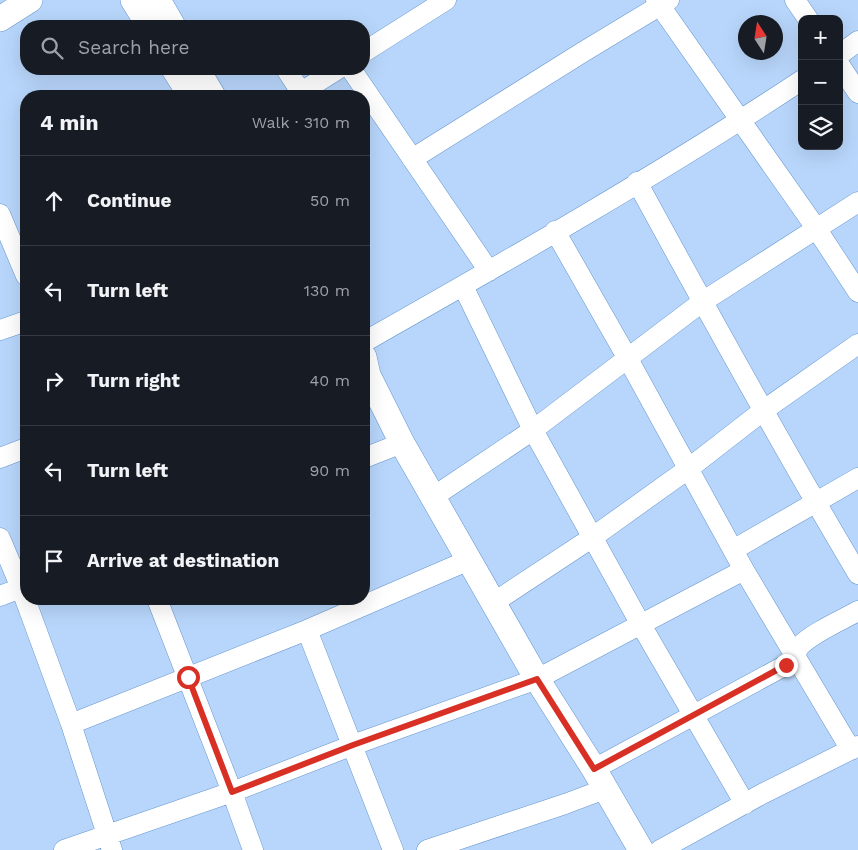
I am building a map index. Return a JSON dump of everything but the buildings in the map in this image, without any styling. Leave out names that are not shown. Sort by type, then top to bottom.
[{"type":"street","points":[[0,19],[30,0]]},
{"type":"street","points":[[133,0],[145,20]]},
{"type":"street","points":[[158,0],[170,20]]},
{"type":"street","points":[[370,48],[446,0]]},
{"type":"street","points":[[795,0],[805,15]]},
{"type":"street","points":[[412,159],[662,2],[740,121],[816,228],[858,292]]},
{"type":"street","points":[[843,52],[858,41]]},
{"type":"street","points":[[843,70],[858,92]]},
{"type":"street","points":[[178,75],[187,90]]},
{"type":"street","points":[[201,75],[209,90]]},
{"type":"street","points":[[289,75],[296,90]]},
{"type":"street","points":[[304,90],[328,75]]},
{"type":"street","points":[[355,75],[365,90]]},
{"type":"street","points":[[370,339],[489,271],[740,121],[798,83]]},
{"type":"street","points":[[370,97],[489,271]]},
{"type":"street","points":[[637,182],[702,302],[816,504],[858,574]]},
{"type":"street","points":[[433,497],[533,430],[702,302],[858,202]]},
{"type":"street","points":[[0,214],[20,262]]},
{"type":"street","points":[[555,231],[744,570],[855,748],[660,850]]},
{"type":"street","points":[[463,286],[533,430],[640,624],[745,804]]},
{"type":"street","points":[[0,330],[20,323]]},
{"type":"street","points":[[493,603],[593,537],[688,469],[764,410],[858,344]]},
{"type":"street","points":[[370,377],[402,443],[493,603],[641,850]]},
{"type":"street","points":[[370,456],[402,443]]},
{"type":"street","points":[[0,458],[20,450]]},
{"type":"street","points":[[733,550],[816,504],[858,478]]},
{"type":"street","points":[[0,538],[20,579]]},
{"type":"street","points":[[370,603],[469,560]]},
{"type":"street","points":[[64,850],[109,843],[353,745],[537,679],[744,570]]},
{"type":"street","points":[[0,596],[20,588]]},
{"type":"street","points":[[30,605],[109,843]]},
{"type":"street","points":[[159,605],[253,850]]},
{"type":"street","points":[[71,724],[365,605]]},
{"type":"street","points":[[428,850],[565,804],[692,714],[791,662],[801,646],[811,638],[858,610]]},
{"type":"street","points":[[307,630],[393,850]]},
{"type":"route","points":[[188,677],[232,792],[353,745],[537,679],[594,769],[692,714],[786,665]]}]
